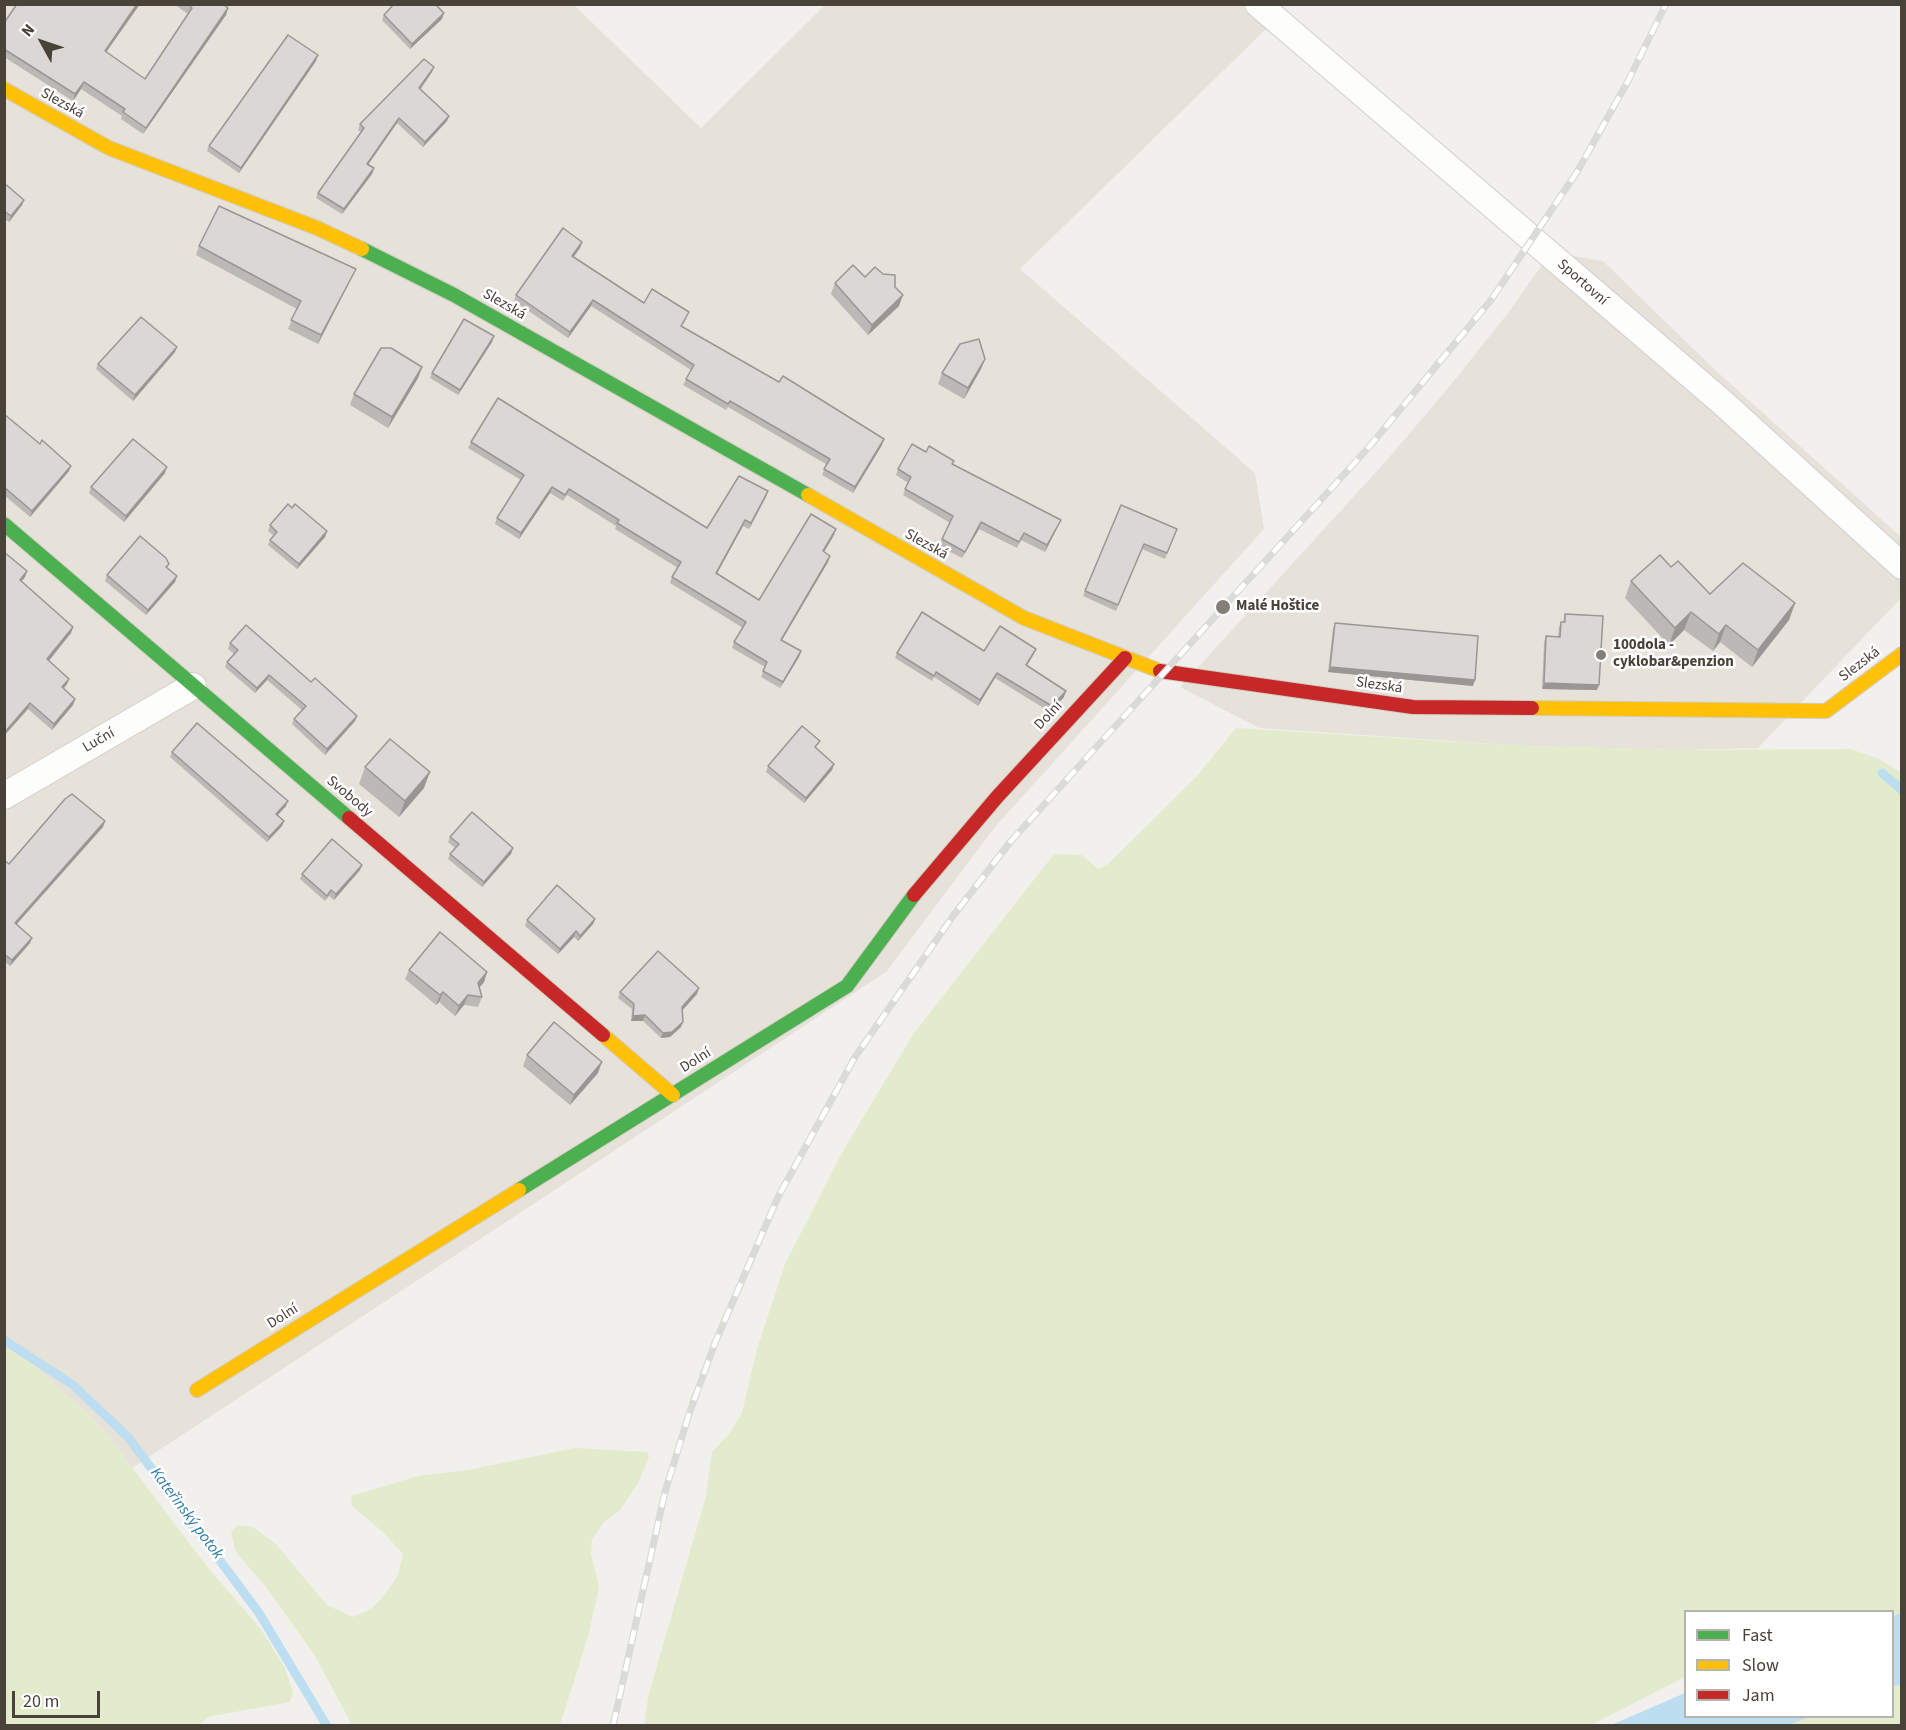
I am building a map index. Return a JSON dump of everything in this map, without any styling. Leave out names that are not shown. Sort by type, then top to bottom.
[{"type":"street","name":"Sportovní","points":[[1258,4],[1723,403],[1902,566]]},
{"type":"street","name":"Slezská","points":[[4,89],[109,148],[317,228],[387,261],[454,295],[1024,618],[1163,672],[1413,707],[1826,711],[1902,654]]},
{"type":"street","name":"Svobody","points":[[4,524],[673,1095]]},
{"type":"street","name":"Dolní","points":[[197,1390],[847,986],[908,902],[997,797],[1125,658]]},
{"type":"street","name":"Luční","points":[[4,796],[193,686]]},
{"type":"shaded area","points":[[4,5],[574,5],[701,128],[825,5],[1271,5],[1266,29],[1020,269],[1255,473],[1264,529],[995,827],[886,972],[132,1468],[102,1428],[37,1368],[5,1347]]},
{"type":"shaded area","points":[[1551,252],[1603,261],[1713,368],[1901,537],[1901,598],[1758,748],[1685,750],[1525,746],[1259,728],[1180,687],[1386,461],[1508,313]]},
{"type":"green space","points":[[1236,728],[1525,746],[1685,750],[1851,749],[1879,759],[1901,773],[1901,1613],[1894,1616],[1894,1610],[1684,1610],[1684,1678],[1591,1725],[644,1726],[648,1697],[706,1496],[712,1452],[729,1434],[742,1413],[757,1349],[785,1264],[844,1149],[914,1033],[1054,854],[1082,855],[1098,869],[1108,864],[1197,776]]},
{"type":"green space","points":[[5,1347],[37,1368],[102,1428],[209,1569],[260,1628],[284,1666],[293,1692],[290,1702],[208,1717],[199,1725],[5,1725]]},
{"type":"green space","points":[[575,1448],[647,1452],[649,1457],[638,1483],[620,1510],[604,1522],[592,1539],[591,1554],[599,1587],[588,1637],[560,1725],[352,1725],[315,1656],[268,1590],[236,1552],[231,1533],[237,1525],[253,1527],[276,1544],[327,1605],[353,1617],[371,1609],[382,1598],[397,1577],[403,1554],[384,1533],[352,1506],[351,1496],[418,1476],[468,1470]]},
{"type":"green space","points":[[1901,1684],[1901,1725],[1784,1725],[1807,1718],[1894,1718],[1894,1687]]},
{"type":"water","points":[[1901,1613],[1901,1684],[1894,1687],[1894,1616]]},
{"type":"water","points":[[1684,1693],[1684,1718],[1807,1718],[1784,1726],[1611,1725]]},
{"type":"building","points":[[17,4],[137,4],[105,51],[145,79],[192,8],[187,4],[223,4],[228,8],[146,128],[123,112],[125,109],[84,82],[75,94],[4,49],[4,23]]},
{"type":"building","points":[[394,4],[435,4],[444,13],[412,44],[384,15]]},
{"type":"building","points":[[288,35],[318,55],[241,168],[209,146]]},
{"type":"building","points":[[424,59],[434,67],[419,88],[449,116],[425,142],[399,118],[367,164],[374,168],[344,209],[318,193],[364,128],[360,124]]},
{"type":"building","points":[[4,183],[24,200],[11,216],[4,211]]},
{"type":"building","points":[[219,206],[356,269],[321,335],[291,320],[301,301],[199,246]]},
{"type":"building","points":[[563,228],[582,242],[572,256],[644,303],[652,289],[689,312],[681,326],[779,382],[783,376],[884,439],[855,487],[824,469],[830,459],[730,401],[728,404],[686,379],[694,365],[593,300],[570,332],[516,295]]},
{"type":"building","points":[[853,265],[865,277],[875,267],[883,274],[895,275],[895,287],[903,295],[872,325],[835,283]]},
{"type":"building","points":[[141,317],[177,347],[135,395],[98,364]]},
{"type":"building","points":[[464,319],[494,336],[460,390],[432,373]]},
{"type":"building","points":[[979,339],[985,359],[968,388],[942,373],[960,344]]},
{"type":"building","points":[[381,348],[391,348],[422,367],[392,417],[354,394]]},
{"type":"building","points":[[498,398],[707,528],[739,476],[768,491],[751,523],[745,520],[716,573],[759,600],[811,514],[836,529],[823,551],[830,556],[781,640],[801,651],[783,682],[763,671],[767,662],[734,642],[746,622],[672,577],[681,562],[617,523],[619,520],[569,489],[565,495],[552,487],[521,533],[497,518],[524,475],[471,442]]},
{"type":"building","points":[[4,414],[40,444],[42,440],[71,466],[32,511],[4,487]]},
{"type":"building","points":[[133,439],[167,467],[126,516],[91,487]]},
{"type":"building","points":[[912,444],[926,452],[929,446],[954,461],[952,464],[1061,520],[1047,545],[1024,533],[1019,542],[981,522],[965,552],[942,539],[953,516],[905,489],[911,477],[898,469]]},
{"type":"building","points":[[288,504],[292,508],[295,504],[327,531],[299,564],[270,540],[277,532],[270,525]]},
{"type":"building","points":[[1121,505],[1177,529],[1167,553],[1144,544],[1118,605],[1085,591]]},
{"type":"building","points":[[140,536],[166,558],[169,564],[166,567],[177,576],[148,610],[107,575]]},
{"type":"building","points":[[4,552],[27,571],[20,580],[73,627],[47,659],[69,679],[62,687],[75,699],[54,724],[30,703],[4,733]]},
{"type":"building","points":[[1660,555],[1671,567],[1678,561],[1710,594],[1743,563],[1795,603],[1758,650],[1726,625],[1719,634],[1691,612],[1675,628],[1631,581]]},
{"type":"building","points":[[922,612],[984,651],[1000,626],[1036,649],[1026,665],[1066,691],[1052,706],[997,673],[980,700],[936,672],[934,676],[897,653]]},
{"type":"building","points":[[1565,614],[1603,616],[1599,685],[1544,683],[1546,636],[1560,637],[1561,622],[1565,622]]},
{"type":"building","points":[[1335,623],[1478,636],[1475,680],[1330,667]]},
{"type":"building","points":[[246,625],[311,682],[315,678],[357,716],[327,749],[294,719],[306,706],[269,675],[257,688],[227,662],[238,650],[230,643]]},
{"type":"building","points":[[197,723],[288,801],[276,814],[284,821],[269,837],[172,752]]},
{"type":"building","points":[[802,726],[820,741],[815,747],[834,764],[806,798],[768,766]]},
{"type":"building","points":[[390,739],[430,772],[405,801],[365,767]]},
{"type":"building","points":[[72,794],[105,821],[15,923],[32,938],[12,960],[4,954],[4,860],[9,864],[65,799]]},
{"type":"building","points":[[472,812],[513,848],[484,882],[450,854],[459,844],[450,837]]},
{"type":"building","points":[[332,839],[362,865],[336,894],[331,890],[327,896],[302,874]]},
{"type":"building","points":[[557,885],[595,919],[580,936],[576,931],[560,949],[527,920]]},
{"type":"building","points":[[440,932],[487,972],[478,983],[482,997],[468,995],[459,1006],[443,992],[440,995],[409,970]]},
{"type":"building","points":[[658,951],[699,988],[682,1007],[683,1022],[672,1032],[663,1033],[645,1015],[633,1016],[634,1004],[620,992]]},
{"type":"building","points":[[554,1022],[602,1062],[574,1095],[527,1055]]},
{"type":"waterway","points":[[1882,773],[1902,790]]},
{"type":"waterway","name":"Kateřinský potok","points":[[4,1340],[73,1385],[128,1437],[259,1613],[327,1726]]},
{"type":"railway","points":[[613,1726],[665,1492],[689,1414],[715,1343],[778,1197],[855,1057],[953,916],[1011,841],[1369,447],[1491,300],[1577,172],[1628,81],[1666,4]]},
{"type":"traffic: fast","points":[[362,249],[454,295],[808,495]]},
{"type":"traffic: fast","points":[[4,524],[349,818]]},
{"type":"traffic: fast","points":[[519,1190],[847,986],[914,895]]},
{"type":"traffic: slow","points":[[4,89],[109,148],[317,228],[362,249]]},
{"type":"traffic: slow","points":[[808,495],[1024,618],[1160,671]]},
{"type":"traffic: slow","points":[[1532,708],[1826,711],[1902,654]]},
{"type":"traffic: slow","points":[[603,1035],[673,1095]]},
{"type":"traffic: slow","points":[[197,1390],[519,1190]]},
{"type":"traffic: jam","points":[[914,895],[997,797],[1125,658]]},
{"type":"traffic: jam","points":[[1160,671],[1413,707],[1532,708]]},
{"type":"traffic: jam","points":[[349,818],[603,1035]]},
{"type":"place","name":"Malé Hoštice","points":[[1223,607]]},
{"type":"place","name":"100dola - cyklobar&penzion","points":[[1601,655]]}]
